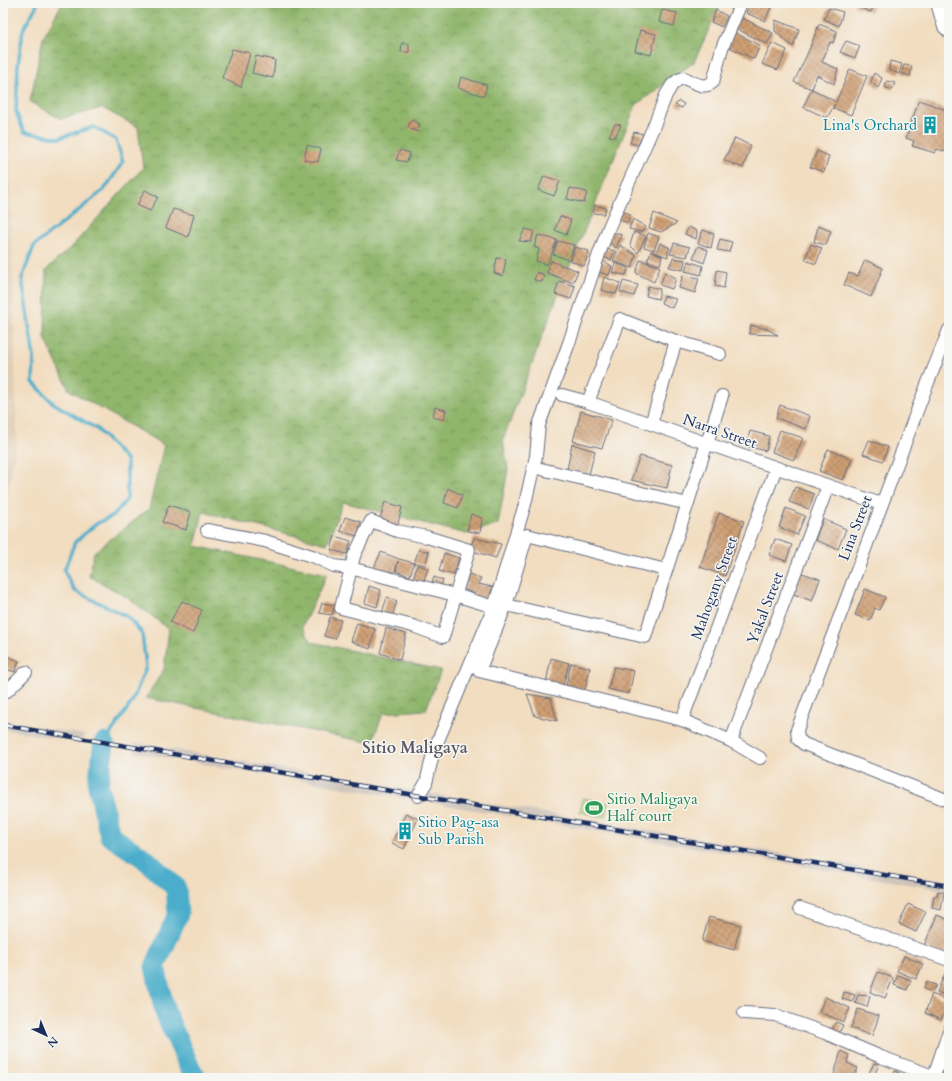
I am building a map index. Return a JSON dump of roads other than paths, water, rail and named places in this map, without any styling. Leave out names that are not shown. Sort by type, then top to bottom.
[{"type":"street","points":[[418,796],[426,783],[434,750],[494,607],[515,540],[526,497],[536,456],[539,426],[570,342],[592,272],[609,227],[666,95],[672,85],[678,80],[684,78],[702,86],[713,82],[722,48],[741,3]]},
{"type":"street","points":[[937,3],[944,26],[949,32]]},
{"type":"street","points":[[588,402],[620,319],[676,341],[720,354]]},
{"type":"street","name":"Lina Street","points":[[949,330],[922,395],[797,730],[798,739],[804,744],[949,801]]},
{"type":"street","points":[[651,424],[676,341]]},
{"type":"street","name":"Narra Street","points":[[562,395],[588,402],[881,504]]},
{"type":"street","points":[[506,605],[645,637],[722,396]]},
{"type":"street","name":"Mahogany Street","points":[[682,720],[776,468]]},
{"type":"street","points":[[541,469],[688,504]]},
{"type":"street","name":"Yakal Street","points":[[731,741],[828,486]]},
{"type":"street","points":[[371,521],[397,531],[427,537],[469,550],[455,595],[443,637],[413,626],[341,608],[350,568],[371,521]]},
{"type":"street","points":[[207,530],[265,541],[315,557],[334,566],[350,568],[455,595],[494,607]]},
{"type":"street","points":[[666,570],[527,535],[506,605],[479,671],[682,720],[731,741],[760,758]]},
{"type":"street","points":[[3,692],[7,691],[26,672]]},
{"type":"street","points":[[800,908],[949,960]]},
{"type":"street","points":[[744,1013],[775,1014],[930,1076],[935,1072],[949,1031]]},
{"type":"waterway","points":[[38,3],[23,30],[18,65],[16,112],[24,132],[59,138],[94,127],[116,140],[123,162],[104,190],[34,246],[22,278],[34,358],[33,382],[53,403],[97,429],[127,461],[127,499],[114,515],[96,524],[75,542],[64,571],[75,591],[128,617],[142,633],[146,667],[132,702],[104,743]]},
{"type":"waterway","points":[[104,743],[98,785],[110,836],[144,858],[176,888],[178,914],[155,967],[165,1012],[189,1066],[196,1078]]},
{"type":"railway","points":[[3,725],[949,886]]},
{"type":"place","name":"Lina's Orchard","points":[[930,125]]},
{"type":"place","name":"Sitio Maligaya Half court","points":[[594,808]]},
{"type":"place","name":"Sitio Pag-asa Sub Parish","points":[[405,831]]},
{"type":"district","name":"Sitio Maligaya","points":[[415,747]]}]
